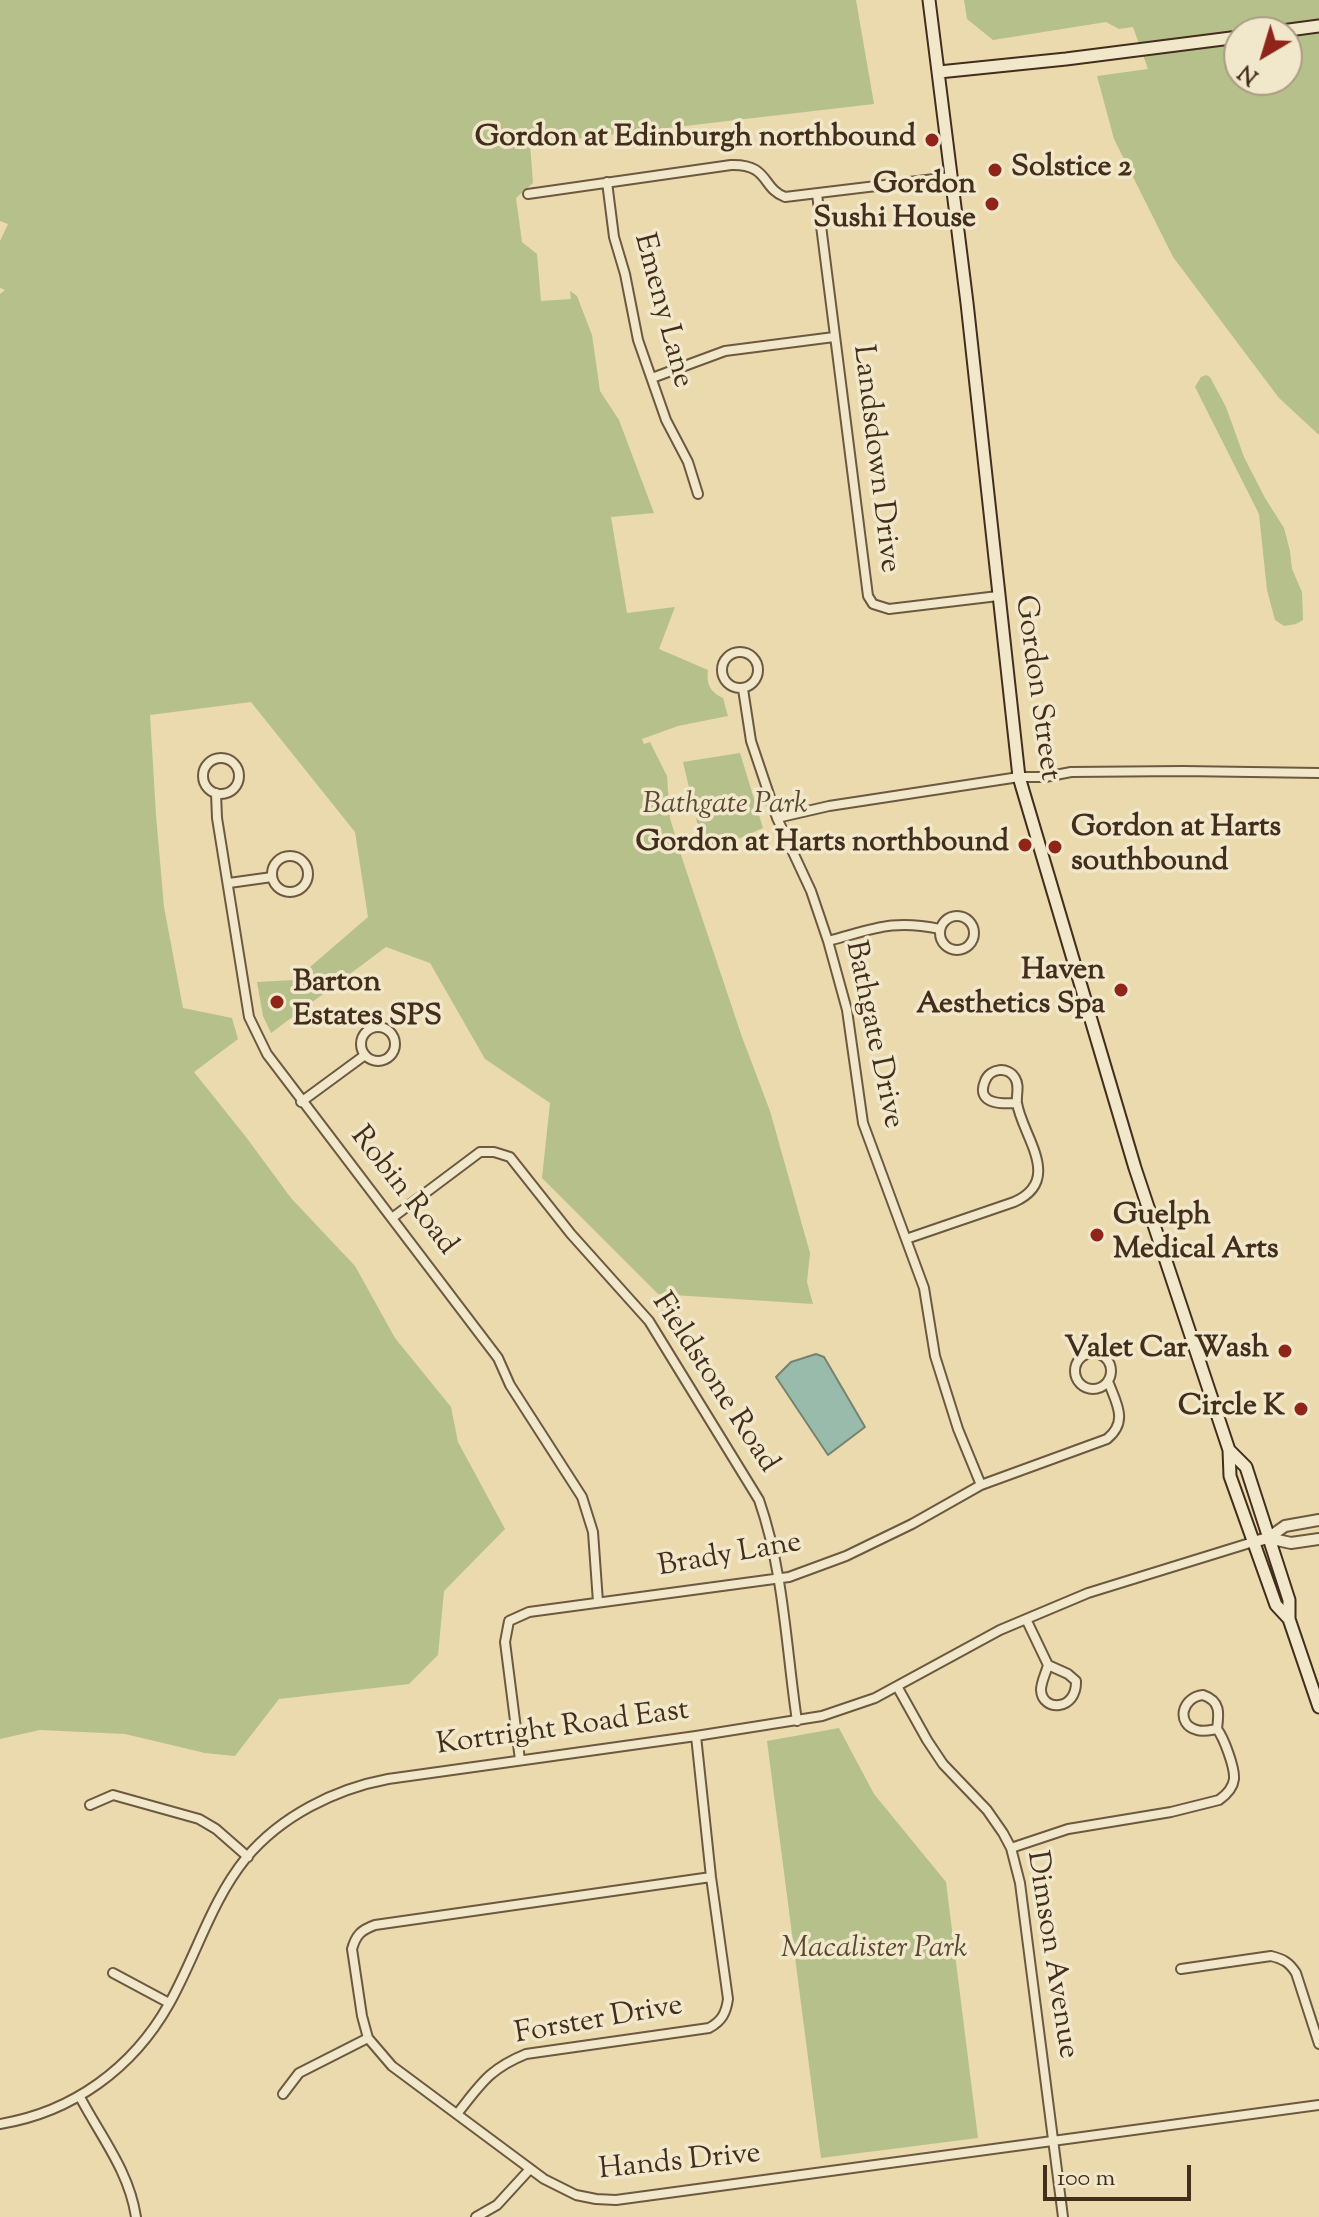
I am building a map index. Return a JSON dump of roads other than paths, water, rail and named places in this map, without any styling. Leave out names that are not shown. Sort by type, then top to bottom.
[{"type":"main road","name":"Gordon Street","points":[[929,0],[967,303],[1019,777],[1135,1168],[1229,1450],[1230,1476],[1276,1605],[1289,1619]]},
{"type":"main road","points":[[939,72],[1223,39]]},
{"type":"main road","name":"Gordon Street","points":[[1229,1450],[1246,1467],[1289,1600],[1289,1619],[1319,1707]]},
{"type":"street","points":[[528,194],[731,165],[744,165],[764,175],[778,194],[785,197],[951,177]]},
{"type":"street","name":"Emeny Lane","points":[[607,182],[614,237],[625,274],[633,323],[666,420],[688,462],[698,494]]},
{"type":"street","name":"Landsdown Drive","points":[[817,194],[867,590],[873,604],[889,609],[998,596]]},
{"type":"street","points":[[652,378],[725,351],[834,337]]},
{"type":"street","name":"Bathgate Drive","points":[[735,653],[748,654],[758,668],[753,684],[743,689],[731,686],[722,673],[726,659],[735,653]]},
{"type":"street","name":"Bathgate Drive","points":[[743,689],[751,741],[777,818],[811,891],[828,941],[847,1010],[863,1123],[924,1288],[935,1356],[958,1429],[981,1485]]},
{"type":"street","name":"Robin Road","points":[[216,793],[228,793],[239,780],[234,764],[224,758],[208,764],[204,775],[207,786],[216,793],[217,818],[249,1017],[267,1054],[301,1102],[498,1358],[510,1385],[582,1497],[593,1532],[598,1602]]},
{"type":"street","points":[[777,818],[829,806],[1071,772],[1319,773]]},
{"type":"street","points":[[289,856],[300,859],[307,868],[307,880],[302,888],[294,892],[282,891],[272,877],[278,860],[289,856]]},
{"type":"street","points":[[229,883],[272,877]]},
{"type":"street","points":[[957,916],[967,920],[974,929],[974,935],[970,945],[954,950],[944,945],[940,929],[946,920],[957,916]]},
{"type":"street","points":[[828,941],[867,929],[899,924],[940,929]]},
{"type":"street","points":[[375,1027],[391,1032],[396,1042],[390,1057],[380,1061],[365,1055],[361,1044],[365,1033],[375,1027]]},
{"type":"street","points":[[301,1102],[365,1055]]},
{"type":"street","points":[[906,1239],[1014,1202],[1028,1193],[1037,1180],[1039,1164],[1017,1103],[1017,1083],[1011,1073],[1000,1070],[989,1074],[983,1089],[988,1099],[998,1104],[1017,1103]]},
{"type":"street","name":"Fieldstone Road","points":[[392,1218],[480,1152],[510,1157],[571,1234],[649,1321],[759,1500],[768,1525],[779,1579],[797,1721]]},
{"type":"street","name":"Brady Lane","points":[[520,1760],[505,1642],[509,1621],[529,1612],[779,1579],[846,1556],[981,1485],[1112,1436],[1120,1417],[1108,1381],[1110,1365],[1098,1354],[1087,1354],[1078,1361],[1076,1373],[1081,1384],[1098,1388],[1108,1381]]},
{"type":"street","points":[[1253,1542],[1268,1538],[1285,1526],[1319,1520]]},
{"type":"street","points":[[1268,1538],[1291,1543],[1319,1539]]},
{"type":"street","name":"Kortright Road East","points":[[0,2124],[38,2115],[80,2097],[137,2049],[169,2003],[219,1897],[248,1857],[294,1816],[318,1802],[367,1783],[388,1779],[797,1721],[847,1709],[898,1688],[1026,1619],[1088,1593],[1253,1542]]},
{"type":"street","points":[[1026,1619],[1048,1665],[1076,1681],[1075,1693],[1069,1703],[1054,1705],[1042,1695],[1048,1665]]},
{"type":"street","name":"Dimson Avenue","points":[[898,1688],[934,1752],[987,1810],[1011,1848],[1020,1883],[1063,2217]]},
{"type":"street","points":[[1011,1848],[1068,1829],[1171,1812],[1219,1800],[1234,1780],[1222,1735],[1217,1729],[1219,1710],[1214,1700],[1203,1695],[1188,1701],[1184,1712],[1191,1727],[1217,1729]]},
{"type":"street","name":"Forster Drive","points":[[457,2114],[486,2078],[503,2063],[526,2054],[709,2028],[719,2023],[726,2012],[728,1999],[696,1736]]},
{"type":"street","points":[[90,1805],[113,1795],[199,1819],[216,1829],[248,1857]]},
{"type":"street","name":"Hands Drive","points":[[711,1877],[365,1928],[355,1939],[352,1949],[368,2038],[392,2066],[530,2169],[559,2188],[596,2199],[616,2200],[1319,2105]]},
{"type":"street","points":[[1181,1969],[1271,1956],[1284,1960],[1296,1973],[1319,2044]]},
{"type":"street","points":[[113,1973],[169,2003]]},
{"type":"street","points":[[283,2094],[299,2073],[368,2038]]},
{"type":"street","points":[[80,2097],[117,2159],[129,2186],[136,2217]]},
{"type":"street","points":[[476,2217],[507,2196],[530,2169]]},
{"type":"place","name":"Gordon at Edinburgh northbound","points":[[932,140]]},
{"type":"place","name":"Solstice 2","points":[[995,170]]},
{"type":"place","name":"Gordon Sushi House","points":[[992,204]]},
{"type":"place","name":"Gordon at Harts northbound","points":[[1025,845]]},
{"type":"place","name":"Gordon at Harts southbound","points":[[1055,847]]},
{"type":"place","name":"Haven Aesthetics Spa","points":[[1121,990]]},
{"type":"place","name":"Barton Estates SPS","points":[[277,1002]]},
{"type":"place","name":"Guelph Medical Arts","points":[[1097,1235]]},
{"type":"place","name":"Valet Car Wash","points":[[1285,1351]]},
{"type":"place","name":"Circle K","points":[[1301,1409]]},
{"type":"park label","name":"Bathgate Park","points":[[725,807]]},
{"type":"park label","name":"Macalister Park","points":[[874,1951]]}]
